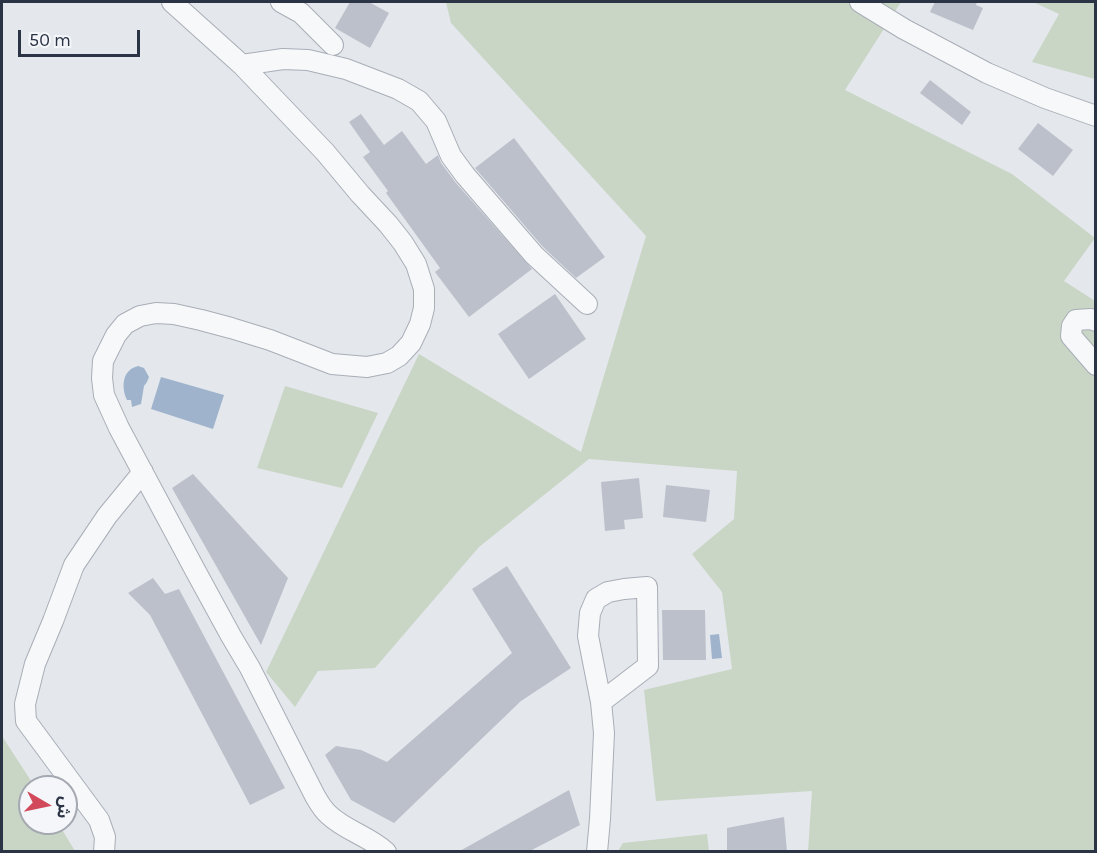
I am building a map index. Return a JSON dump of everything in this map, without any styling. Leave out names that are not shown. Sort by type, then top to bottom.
[{"type":"street","points":[[281,2],[307,7],[333,45]]},
{"type":"street","points":[[860,2],[904,29],[987,73],[1095,116]]},
{"type":"street","points":[[179,3],[325,152],[388,224],[416,264],[424,289],[424,308],[420,324],[411,343],[399,356],[387,363],[367,367],[333,364],[270,340],[201,320],[156,312],[140,316],[125,324],[116,334],[103,361],[104,395],[110,409],[205,589],[250,668],[315,796],[322,808],[341,825],[376,843],[386,852]]},
{"type":"street","points":[[242,65],[283,59],[308,60],[346,69],[398,89],[419,101],[436,121],[451,156],[465,175],[534,255],[586,304]]},
{"type":"street","points":[[1095,321],[1076,320],[1072,326],[1071,336],[1095,365]]},
{"type":"street","points":[[104,852],[105,837],[99,820],[26,722],[25,704],[35,664],[74,565],[107,516],[143,472]]},
{"type":"street","points":[[597,852],[604,733],[601,702],[588,636],[590,613],[596,599],[608,592],[647,587],[648,666],[601,702]]},
{"type":"green space","points":[[446,2],[901,2],[845,90],[1012,174],[1095,238],[1064,281],[1095,301],[1095,851],[808,851],[812,791],[656,801],[644,690],[732,669],[722,592],[692,554],[734,519],[737,471],[589,459],[479,547],[375,668],[318,671],[295,707],[266,672],[419,354],[581,452],[646,236],[451,23]]},
{"type":"green space","points":[[1033,2],[1095,2],[1095,79],[1032,62],[1059,14]]},
{"type":"green space","points":[[285,386],[378,413],[342,488],[257,468]]},
{"type":"green space","points":[[2,736],[27,775],[18,775],[18,835],[65,835],[75,851],[2,851]]},
{"type":"green space","points":[[707,834],[709,851],[618,851],[623,843]]},
{"type":"water","points":[[138,366],[144,368],[149,377],[144,386],[141,404],[132,407],[131,400],[127,400],[125,395],[124,380],[129,371]]},
{"type":"water","points":[[161,377],[224,395],[213,429],[151,409]]},
{"type":"water","points":[[719,634],[722,658],[712,659],[710,635]]},
{"type":"building","points":[[350,2],[369,2],[389,13],[370,48],[335,28]]},
{"type":"building","points":[[935,2],[977,2],[976,5],[983,8],[973,30],[930,12]]},
{"type":"building","points":[[930,80],[971,112],[962,125],[920,93]]},
{"type":"building","points":[[361,114],[384,145],[402,131],[426,164],[438,155],[441,163],[456,183],[532,269],[469,317],[435,272],[440,268],[363,157],[370,152],[349,122]]},
{"type":"building","points":[[1038,123],[1073,150],[1053,176],[1018,149]]},
{"type":"building","points":[[514,138],[605,257],[576,278],[543,247],[475,168]]},
{"type":"building","points":[[555,294],[586,339],[529,379],[498,334]]},
{"type":"building","points":[[193,474],[288,578],[261,645],[172,488]]},
{"type":"building","points":[[639,478],[643,518],[624,520],[625,529],[605,531],[601,482]]},
{"type":"building","points":[[666,485],[710,490],[706,522],[663,517]]},
{"type":"building","points":[[507,566],[571,668],[521,701],[394,823],[351,800],[325,755],[336,746],[361,750],[387,762],[512,653],[472,589]]},
{"type":"building","points":[[153,578],[165,594],[179,589],[285,788],[250,805],[150,615],[128,593]]},
{"type":"building","points":[[662,610],[705,610],[706,660],[663,660]]},
{"type":"building","points":[[569,790],[580,825],[528,852],[458,852]]},
{"type":"building","points":[[784,817],[787,852],[727,852],[727,828]]}]
